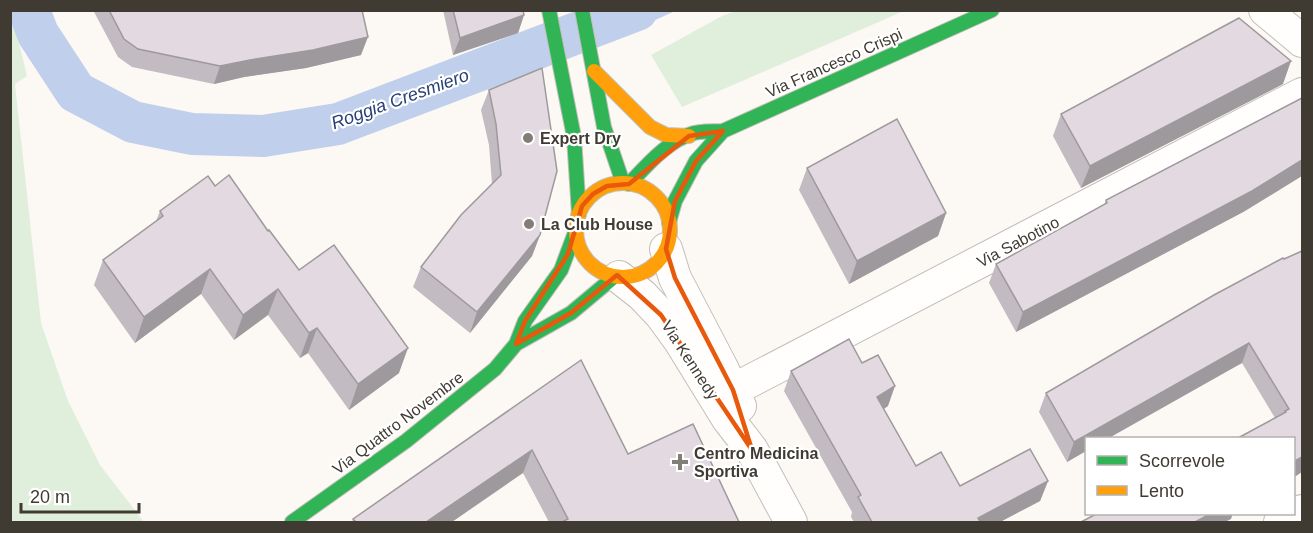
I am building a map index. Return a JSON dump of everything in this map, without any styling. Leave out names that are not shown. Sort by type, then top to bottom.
[{"type":"street","points":[[549,10],[574,137],[579,214]]},
{"type":"street","points":[[582,10],[603,127],[626,184]]},
{"type":"street","name":"Via Francesco Crispi","points":[[723,131],[992,10]]},
{"type":"street","points":[[1264,10],[1302,41]]},
{"type":"street","points":[[594,71],[647,126],[657,133],[676,137],[723,131]]},
{"type":"street","name":"Via Sabotino","points":[[733,390],[1302,93]]},
{"type":"street","points":[[668,235],[664,207],[654,194],[639,186],[626,184],[607,186],[593,194],[582,206],[576,221],[575,237],[588,263],[600,272],[617,277],[629,278],[643,273],[655,264],[668,235],[675,201],[696,161],[723,131]]},
{"type":"street","points":[[626,184],[648,164],[689,136]]},
{"type":"street","name":"Via Quattro Novembre","points":[[292,522],[406,441],[495,369],[516,344],[525,321],[561,270],[576,230]]},
{"type":"street","name":"Via Kennedy","points":[[668,235],[670,264],[675,278],[733,390],[746,425],[752,450]]},
{"type":"street","name":"Via Kennedy","points":[[617,277],[642,295],[661,315],[680,341],[728,419],[752,450],[791,522]]},
{"type":"street","name":"Via Quattro Novembre","points":[[516,344],[571,313],[601,286],[617,277]]},
{"type":"street","points":[[1280,522],[1294,515]]},
{"type":"highlighted area","points":[[723,131],[696,161],[675,201],[666,249],[675,278],[733,390],[752,450],[661,315],[617,275],[571,313],[516,344],[525,321],[568,254],[582,206],[593,194],[607,186],[629,184],[689,136]]},
{"type":"green space","points":[[736,11],[904,11],[682,107],[651,55],[722,16]]},
{"type":"green space","points":[[11,16],[27,76],[15,84],[41,323],[68,401],[100,465],[144,522],[11,522]]},
{"type":"water","points":[[622,10],[675,10],[675,11],[629,32]]},
{"type":"building","points":[[109,10],[362,10],[368,37],[313,50],[220,66],[138,49],[124,39]]},
{"type":"building","points":[[453,10],[523,10],[524,15],[460,38]]},
{"type":"building","points":[[1239,18],[1291,61],[1090,166],[1061,114]]},
{"type":"building","points":[[542,68],[557,171],[540,235],[477,312],[421,267],[461,215],[501,175],[496,124],[489,90]]},
{"type":"building","points":[[1302,98],[1302,160],[1252,191],[1023,312],[996,264],[1107,203],[1106,200]]},
{"type":"building","points":[[897,119],[946,213],[857,261],[807,168]]},
{"type":"building","points":[[229,175],[268,231],[299,270],[334,245],[408,348],[358,384],[317,328],[309,333],[278,289],[243,315],[210,269],[144,317],[103,260],[163,216],[160,211],[208,176],[215,186]]},
{"type":"building","points":[[1302,251],[1302,457],[1295,461],[1295,437],[1240,437],[1289,409],[1249,343],[1074,442],[1046,393],[1214,295]]},
{"type":"building","points":[[849,339],[862,363],[878,355],[895,386],[877,397],[916,466],[941,452],[960,486],[1030,449],[1048,481],[978,518],[980,522],[872,522],[858,497],[861,495],[791,371]]},
{"type":"building","points":[[581,360],[628,454],[693,424],[739,522],[562,522],[568,519],[532,450],[426,522],[352,522],[355,521],[353,519]]},
{"type":"building","points":[[1094,515],[1208,515],[1195,522],[1081,522]]},
{"type":"waterway","name":"Roggia Cresmiero","points":[[29,10],[38,34],[76,92],[133,122],[192,134],[263,136],[338,124],[637,10]]},
{"type":"traffic: fast","points":[[549,10],[574,137],[579,214]]},
{"type":"traffic: fast","points":[[582,10],[604,127],[623,183]]},
{"type":"traffic: fast","points":[[629,184],[658,154],[684,136],[701,132],[723,131],[992,10]]},
{"type":"traffic: fast","points":[[669,222],[675,201],[696,161],[723,131]]},
{"type":"traffic: fast","points":[[516,344],[525,321],[561,270],[576,230]]},
{"type":"traffic: fast","points":[[292,522],[406,441],[495,369],[516,344],[571,313],[614,277]]},
{"type":"traffic: slow","points":[[594,71],[650,127],[666,135],[689,136]]},
{"type":"traffic: slow","points":[[623,183],[641,187],[656,197],[666,212],[670,230],[666,248],[656,263],[641,273],[623,277],[605,273],[590,263],[580,248],[576,230],[580,212],[590,197],[605,187],[623,183]]},
{"type":"place","name":"Expert Dry","points":[[528,138]]},
{"type":"place","name":"La Club House","points":[[529,224]]},
{"type":"place","name":"Centro Medicina Sportiva","points":[[680,462]]}]
